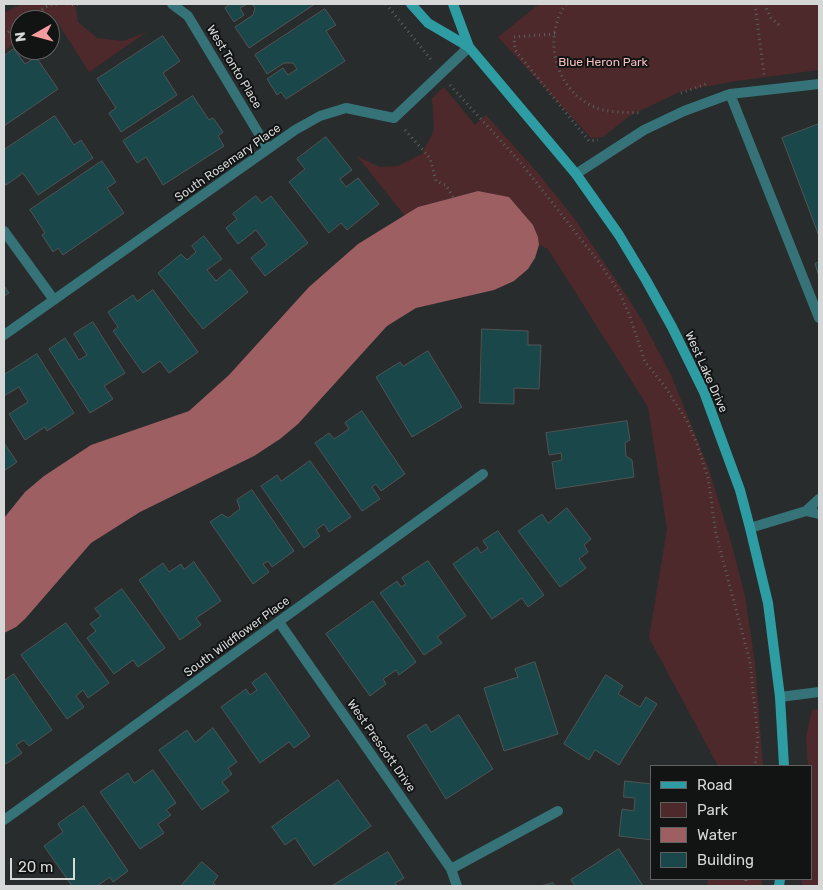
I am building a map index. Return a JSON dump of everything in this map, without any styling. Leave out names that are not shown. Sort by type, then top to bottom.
[{"type":"street","name":"West Tonto Place","points":[[172,4],[188,16],[268,149]]},
{"type":"street","name":"West Lake Drive","points":[[411,4],[428,23],[469,47],[576,174],[619,235],[646,280],[704,392],[723,442],[750,528],[768,603],[780,697],[784,765]]},
{"type":"street","name":"West Lake Drive","points":[[453,4],[469,47]]},
{"type":"street","points":[[394,118],[469,47]]},
{"type":"street","points":[[576,174],[644,130],[684,111],[730,94],[819,84]]},
{"type":"street","points":[[730,94],[819,318]]},
{"type":"street","name":"South Rosemary Place","points":[[4,335],[295,130],[320,116],[346,108],[394,118]]},
{"type":"street","points":[[4,230],[54,300]]},
{"type":"street","name":"South Wildflower Place","points":[[4,820],[483,474]]},
{"type":"street","points":[[750,528],[806,511],[819,499]]},
{"type":"street","points":[[806,511],[819,514]]},
{"type":"street","name":"West Prescott Drive","points":[[279,622],[450,869],[457,886]]},
{"type":"street","points":[[780,697],[819,692]]},
{"type":"street","points":[[450,869],[558,811]]},
{"type":"path","points":[[41,10],[49,5],[58,4]]},
{"type":"path","points":[[67,4],[79,4]]},
{"type":"path","points":[[386,4],[442,74],[521,164],[598,261],[620,293],[645,362],[664,386],[687,421],[708,478],[716,534],[750,662],[758,738],[755,765]]},
{"type":"path","points":[[566,4],[557,23],[554,50],[556,66],[565,82],[576,95],[594,107],[616,112],[642,113]]},
{"type":"path","points":[[755,4],[764,75],[756,76]]},
{"type":"path","points":[[764,4],[771,18],[779,25]]},
{"type":"path","points":[[556,34],[514,37],[515,50],[589,141],[600,139]]},
{"type":"path","points":[[678,95],[697,86],[709,83]]},
{"type":"path","points":[[631,119],[647,110]]},
{"type":"path","points":[[394,118],[430,158],[436,181],[446,185],[452,197]]},
{"type":"green space","points":[[21,4],[75,4],[78,22],[97,38],[123,41],[147,32],[89,72],[60,26],[60,10],[10,10],[10,47],[4,51],[4,13]]},
{"type":"green space","name":"Blue Heron Park","points":[[539,4],[819,4],[819,70],[736,81],[682,91],[631,115],[603,137],[591,138],[498,37]]},
{"type":"green space","points":[[444,87],[475,125],[486,115],[538,173],[574,218],[627,296],[671,375],[709,469],[745,596],[755,663],[763,765],[717,765],[649,638],[667,529],[648,407],[548,249],[539,245],[533,225],[509,197],[478,191],[418,207],[405,216],[357,156],[380,167],[398,166],[422,154],[434,130],[432,98]]},
{"type":"green space","points":[[819,709],[819,886],[802,886],[802,880],[813,880],[813,765],[808,765],[806,737],[812,710]]},
{"type":"green space","points":[[708,880],[762,880],[762,886],[707,886]]},
{"type":"water","points":[[478,191],[509,197],[533,225],[539,245],[535,258],[528,269],[514,281],[494,290],[416,308],[387,326],[298,424],[280,439],[254,456],[140,512],[91,543],[25,619],[16,627],[4,633],[4,518],[25,492],[44,476],[91,445],[189,411],[229,375],[309,287],[358,244],[418,207]]},
{"type":"building","points":[[231,4],[247,4],[240,8],[244,15],[234,22],[225,8]]},
{"type":"building","points":[[252,4],[315,4],[249,48],[235,27],[253,15],[255,8]]},
{"type":"building","points":[[325,9],[336,25],[326,31],[345,61],[286,99],[281,92],[277,95],[267,79],[283,68],[288,75],[297,69],[293,63],[284,63],[267,74],[255,55]]},
{"type":"building","points":[[163,36],[180,61],[163,73],[177,95],[121,132],[109,113],[116,108],[97,79]]},
{"type":"building","points":[[10,52],[10,60],[22,60],[25,64],[31,60],[38,60],[58,89],[4,126],[4,56]]},
{"type":"building","points":[[193,96],[209,120],[213,118],[223,132],[218,136],[224,146],[163,185],[146,157],[137,163],[123,141]]},
{"type":"building","points":[[55,116],[74,145],[81,140],[93,158],[38,195],[23,173],[6,185],[4,182],[4,150]]},
{"type":"building","points":[[819,124],[819,236],[782,138]]},
{"type":"building","points":[[326,137],[352,170],[340,179],[346,187],[358,178],[379,204],[347,230],[341,223],[329,233],[289,182],[305,169],[297,159]]},
{"type":"building","points":[[102,161],[116,182],[107,188],[124,213],[63,255],[58,248],[53,252],[42,235],[45,233],[30,210]]},
{"type":"building","points":[[256,196],[262,203],[271,196],[308,243],[265,276],[251,258],[267,245],[256,230],[238,244],[226,228],[237,219],[233,214]]},
{"type":"building","points":[[204,236],[222,259],[207,270],[216,281],[230,269],[248,292],[203,329],[158,273],[181,254],[187,260],[196,252],[192,246]]},
{"type":"building","points":[[819,262],[819,276],[815,264]]},
{"type":"building","points":[[4,286],[9,293],[4,296]]},
{"type":"building","points":[[153,290],[198,352],[169,373],[160,361],[143,373],[113,331],[118,327],[108,312],[133,295],[137,301]]},
{"type":"building","points":[[93,322],[125,373],[104,386],[113,399],[90,413],[49,349],[65,338],[79,360],[87,355],[74,334]]},
{"type":"building","points":[[482,329],[528,331],[528,345],[541,345],[539,389],[514,388],[514,404],[480,403]]},
{"type":"building","points":[[428,351],[462,407],[412,437],[376,377],[400,362],[403,366]]},
{"type":"building","points":[[37,354],[74,413],[47,431],[45,427],[25,440],[9,414],[28,402],[19,387],[4,396],[4,375]]},
{"type":"building","points":[[362,411],[405,474],[381,491],[376,484],[372,487],[380,499],[362,511],[315,443],[329,433],[334,439],[349,429],[345,423]]},
{"type":"building","points":[[627,421],[630,440],[625,443],[626,456],[632,460],[634,477],[556,489],[552,462],[562,460],[561,453],[549,455],[546,433]]},
{"type":"building","points":[[4,443],[17,462],[4,471]]},
{"type":"building","points":[[310,461],[351,517],[329,532],[324,524],[316,530],[320,536],[304,548],[261,486],[277,475],[281,481]]},
{"type":"building","points":[[252,490],[294,551],[272,567],[268,561],[263,564],[269,572],[253,584],[210,522],[222,514],[228,518],[240,509],[237,500]]},
{"type":"building","points":[[567,508],[591,539],[584,545],[588,552],[579,559],[586,568],[560,587],[518,531],[542,514],[548,523]]},
{"type":"building","points":[[498,531],[544,595],[528,607],[522,598],[492,619],[453,564],[477,547],[481,553],[488,548],[483,541]]},
{"type":"building","points":[[428,561],[466,616],[437,637],[442,643],[424,655],[380,593],[397,581],[401,587],[406,584],[402,578]]},
{"type":"building","points":[[194,562],[221,601],[196,618],[201,625],[180,640],[139,580],[163,563],[169,572],[181,564],[184,569]]},
{"type":"building","points":[[122,589],[165,648],[138,667],[133,660],[114,674],[87,638],[96,631],[90,624],[101,616],[95,609]]},
{"type":"building","points":[[373,601],[416,662],[399,675],[396,670],[383,679],[386,684],[370,696],[326,634]]},
{"type":"building","points":[[66,623],[109,683],[88,698],[83,690],[76,696],[84,707],[67,719],[21,655]]},
{"type":"building","points":[[535,662],[558,734],[504,751],[484,688],[518,677],[515,669]]},
{"type":"building","points":[[266,673],[310,736],[294,748],[289,742],[260,763],[221,707],[246,689],[250,695],[257,690],[252,683]]},
{"type":"building","points":[[14,674],[52,730],[29,746],[24,740],[16,745],[22,753],[6,764],[4,761],[4,681]]},
{"type":"building","points":[[606,675],[623,686],[618,694],[640,707],[646,697],[657,704],[619,765],[595,750],[589,760],[564,744]]},
{"type":"building","points":[[459,715],[493,769],[446,799],[407,736],[426,724],[431,732]]},
{"type":"building","points":[[213,728],[237,762],[228,768],[232,774],[222,782],[229,791],[202,810],[159,750],[187,730],[195,742]]},
{"type":"building","points":[[153,770],[176,803],[166,810],[171,815],[158,824],[164,833],[140,849],[100,792],[128,773],[134,783]]},
{"type":"building","points":[[338,780],[371,826],[314,866],[295,838],[285,845],[272,827]]},
{"type":"building","points":[[625,781],[650,784],[650,840],[619,836],[622,809],[634,811],[635,798],[624,797]]},
{"type":"building","points":[[84,806],[128,871],[113,882],[110,877],[97,886],[72,886],[44,846],[63,832],[58,824]]},
{"type":"building","points":[[619,849],[643,886],[575,886],[571,880]]},
{"type":"building","points":[[388,852],[404,878],[395,883],[397,886],[332,886]]},
{"type":"building","points":[[202,862],[218,876],[213,883],[217,886],[181,886]]},
{"type":"building","points":[[553,883],[555,886],[541,886]]}]
